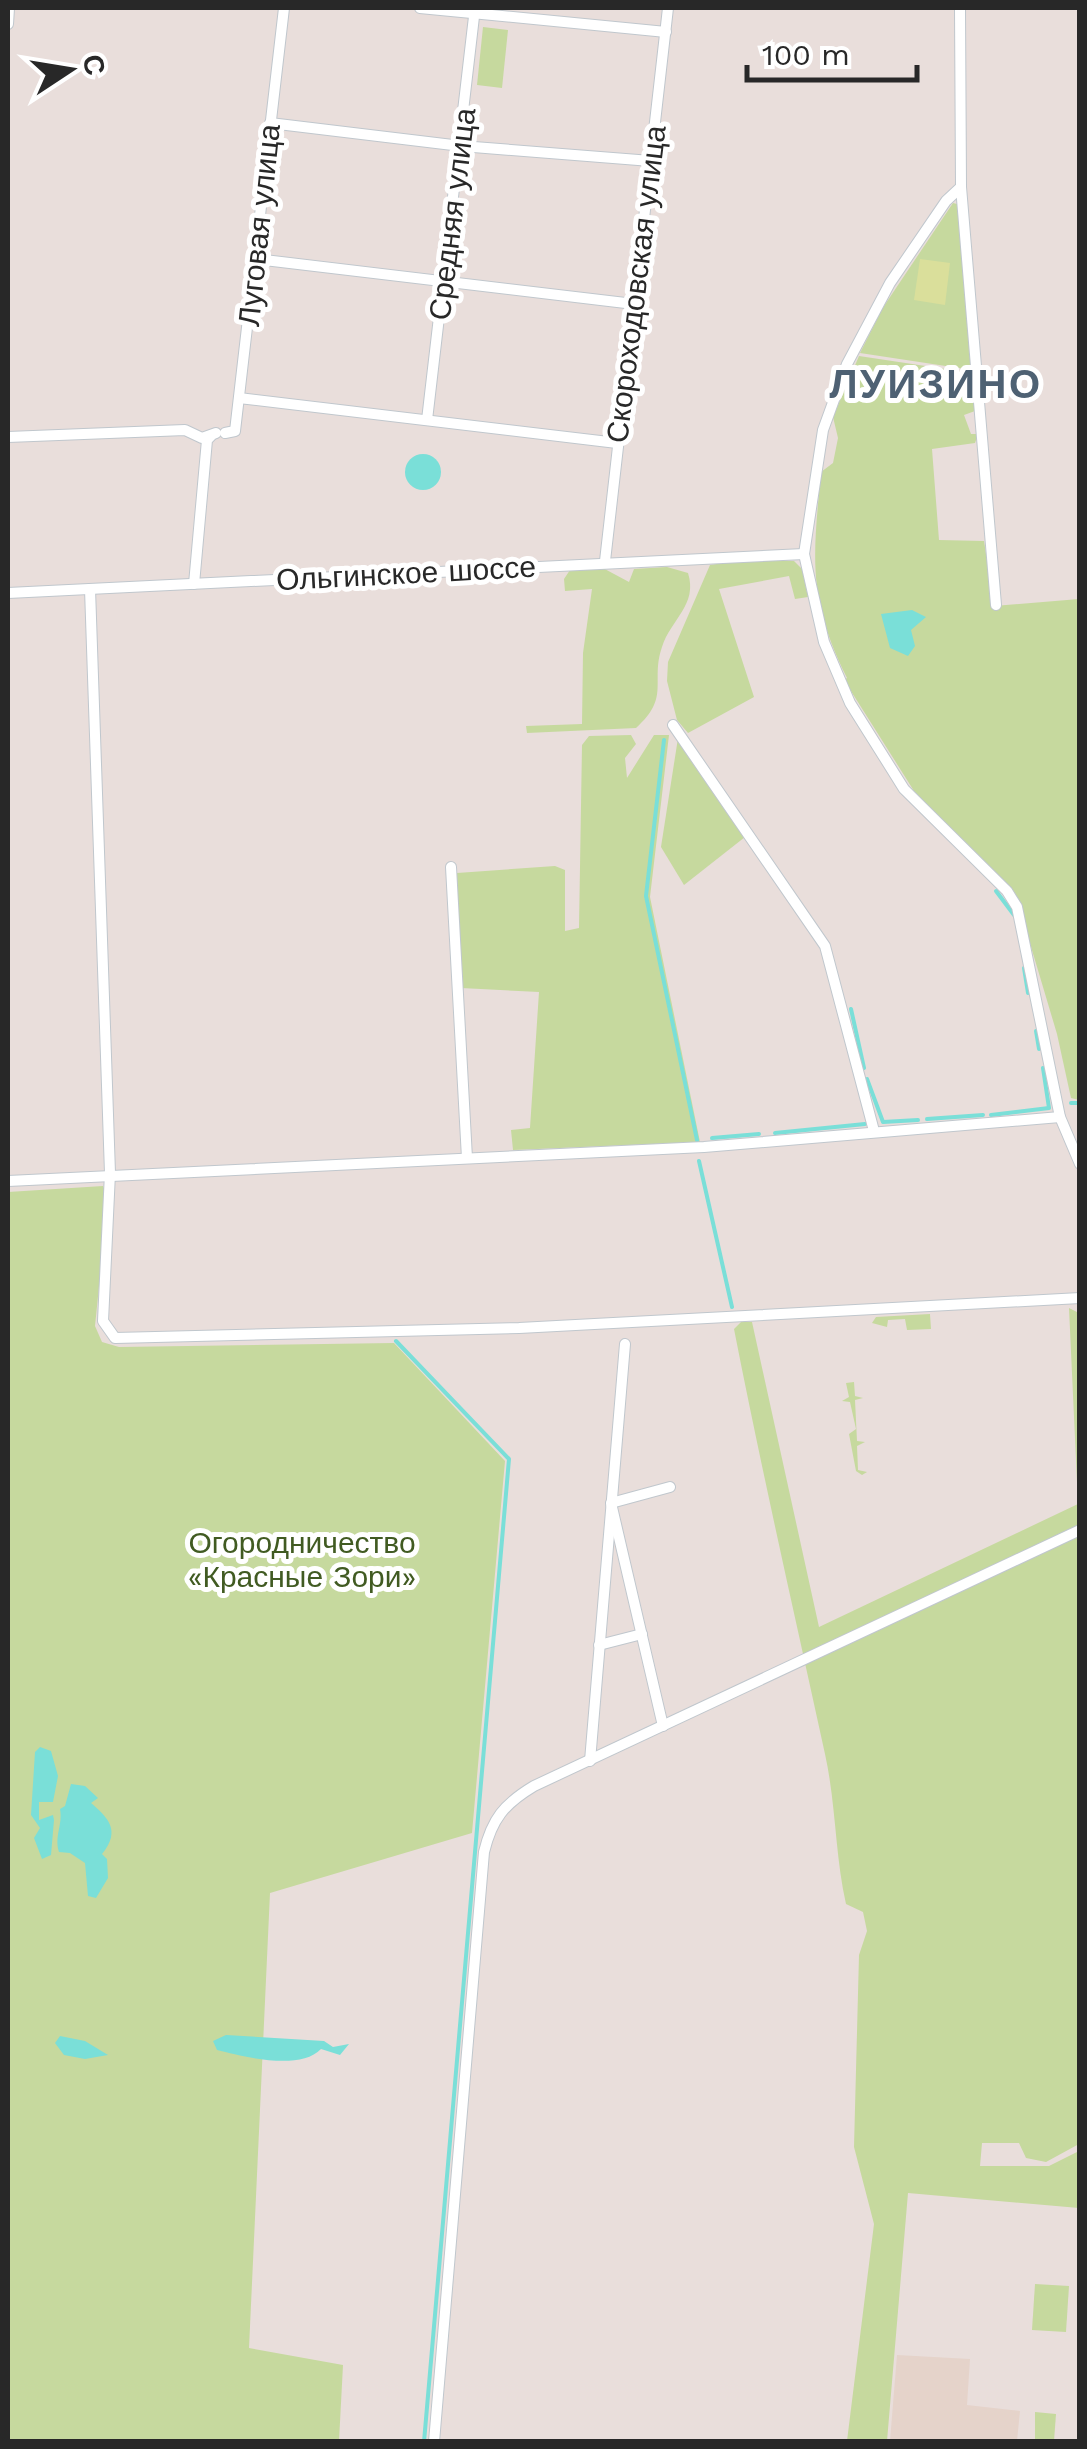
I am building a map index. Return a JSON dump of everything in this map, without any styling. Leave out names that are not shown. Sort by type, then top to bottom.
[{"type":"street","points":[[8,24],[10,8]]},
{"type":"street","name":"Луговая улица","points":[[194,584],[206,440],[220,432],[235,432],[284,8]]},
{"type":"street","points":[[420,8],[666,32]]},
{"type":"street","name":"Скороходовская улица","points":[[606,561],[668,8]]},
{"type":"street","points":[[960,8],[961,187],[996,606]]},
{"type":"street","name":"Средняя улица","points":[[427,420],[474,11]]},
{"type":"street","points":[[270,122],[461,146],[651,161]]},
{"type":"street","points":[[961,187],[946,200],[890,283],[847,364],[823,430],[804,554],[824,642],[868,734],[904,789],[1007,891],[1017,907],[1060,1117],[1080,1164]]},
{"type":"street","points":[[256,259],[634,304]]},
{"type":"street","points":[[239,398],[617,442]]},
{"type":"street","points":[[8,437],[185,430],[202,438],[220,432]]},
{"type":"street","name":"Ольгинское шоссе","points":[[8,593],[804,554]]},
{"type":"street","points":[[90,588],[110,1173],[102,1321],[115,1338],[519,1328],[1080,1298]]},
{"type":"street","points":[[674,725],[825,946],[874,1131]]},
{"type":"street","points":[[452,866],[467,1158]]},
{"type":"street","points":[[8,1182],[110,1173],[704,1147],[1060,1117]]},
{"type":"street","points":[[590,1760],[624,1344]]},
{"type":"street","points":[[611,1504],[670,1487]]},
{"type":"street","points":[[611,1504],[663,1726]]},
{"type":"street","points":[[434,2442],[484,1852],[490,1826],[511,1800],[590,1760],[1080,1530]]},
{"type":"street","points":[[600,1645],[642,1634]]},
{"type":"shaded area","points":[[897,2355],[970,2359],[967,2405],[1020,2411],[1017,2441],[890,2441]]},
{"type":"green space","points":[[483,27],[508,30],[502,88],[477,85]]},
{"type":"green space","points":[[953,203],[957,204],[972,370],[860,353],[882,309]]},
{"type":"green space","points":[[920,259],[950,263],[945,305],[914,300]]},
{"type":"green space","points":[[859,356],[972,373],[975,411],[964,415],[971,434],[978,434],[975,443],[932,449],[939,540],[984,541],[994,606],[1079,599],[1079,1100],[1071,1098],[1057,1034],[1015,893],[914,791],[844,680],[847,678],[825,624],[815,554],[821,472],[833,463],[838,438],[833,417]]},
{"type":"green space","points":[[794,561],[802,569],[808,597],[795,599],[789,576],[719,589],[754,697],[688,733],[677,720],[667,681],[668,662],[710,565]]},
{"type":"green space","points":[[601,567],[629,582],[634,569],[667,567],[688,573],[687,603],[662,647],[653,707],[636,728],[527,733],[526,726],[582,724],[583,653],[592,589],[565,591],[564,579],[570,570]]},
{"type":"green space","points":[[631,735],[636,744],[625,758],[627,778],[654,735],[669,735],[650,897],[700,1142],[513,1150],[511,1130],[530,1128],[539,992],[461,988],[457,873],[555,866],[565,870],[565,931],[579,928],[582,745],[589,736]]},
{"type":"green space","points":[[678,738],[745,837],[684,885],[661,847]]},
{"type":"green space","name":"Огородничество «Красные Зори»","points":[[103,1186],[108,1197],[95,1326],[102,1342],[119,1347],[394,1343],[505,1461],[472,1833],[270,1893],[249,2348],[343,2365],[339,2441],[8,2441],[8,1192]]},
{"type":"green space","points":[[1069,1308],[1079,1313],[1079,2144],[1046,2162],[1026,2158],[1019,2143],[982,2143],[980,2166],[1049,2166],[1079,2151],[1079,2208],[908,2193],[887,2441],[847,2441],[874,2224],[854,2147],[859,1955],[867,1931],[863,1912],[846,1904],[825,1754],[734,1329],[741,1322],[752,1322],[819,1627],[1078,1504]]},
{"type":"green space","points":[[930,1314],[931,1329],[907,1330],[905,1319],[888,1320],[887,1327],[872,1323],[876,1317]]},
{"type":"green space","points":[[854,1382],[855,1396],[863,1398],[855,1400],[857,1441],[865,1442],[857,1446],[858,1470],[867,1472],[862,1475],[856,1471],[849,1434],[856,1429],[850,1402],[842,1401],[849,1397],[846,1383]]},
{"type":"green space","points":[[1035,2284],[1069,2286],[1066,2332],[1032,2330]]},
{"type":"green space","points":[[1035,2412],[1056,2414],[1054,2441],[1035,2441]]},
{"type":"water","points":[[423,454],[436,459],[441,472],[436,485],[423,490],[410,485],[405,472],[410,459]]},
{"type":"water","points":[[912,610],[926,617],[911,630],[915,646],[908,656],[890,648],[881,614]]},
{"type":"water","points":[[40,1747],[51,1751],[58,1776],[53,1802],[39,1802],[39,1820],[53,1815],[54,1820],[51,1855],[42,1859],[34,1838],[40,1828],[31,1815],[35,1752]]},
{"type":"water","points":[[71,1784],[85,1786],[98,1798],[91,1803],[107,1819],[112,1831],[102,1854],[107,1859],[108,1878],[96,1898],[88,1896],[85,1863],[70,1853],[59,1852],[60,1809],[65,1806]]},
{"type":"water","points":[[226,2035],[324,2041],[333,2047],[349,2044],[340,2055],[321,2049],[300,2059],[272,2060],[217,2050],[213,2041]]},
{"type":"water","points":[[60,2036],[85,2041],[108,2055],[85,2059],[64,2055],[55,2043]]},
{"type":"waterway","points":[[664,740],[646,896],[697,1140]]},
{"type":"waterway","points":[[996,891],[1014,915]]},
{"type":"waterway","points":[[1024,968],[1028,993]]},
{"type":"waterway","points":[[851,1009],[864,1068]]},
{"type":"waterway","points":[[1036,1031],[1039,1049]]},
{"type":"waterway","points":[[991,1115],[1049,1108],[1043,1068]]},
{"type":"waterway","points":[[867,1079],[883,1122],[918,1120]]},
{"type":"waterway","points":[[1071,1103],[1080,1103]]},
{"type":"waterway","points":[[927,1119],[983,1115]]},
{"type":"waterway","points":[[775,1133],[865,1124]]},
{"type":"waterway","points":[[712,1138],[759,1134]]},
{"type":"waterway","points":[[699,1161],[732,1307]]},
{"type":"waterway","points":[[396,1341],[509,1459],[424,2442]]},
{"type":"district","name":"ЛУИЗИНО","points":[[936,384]]}]
